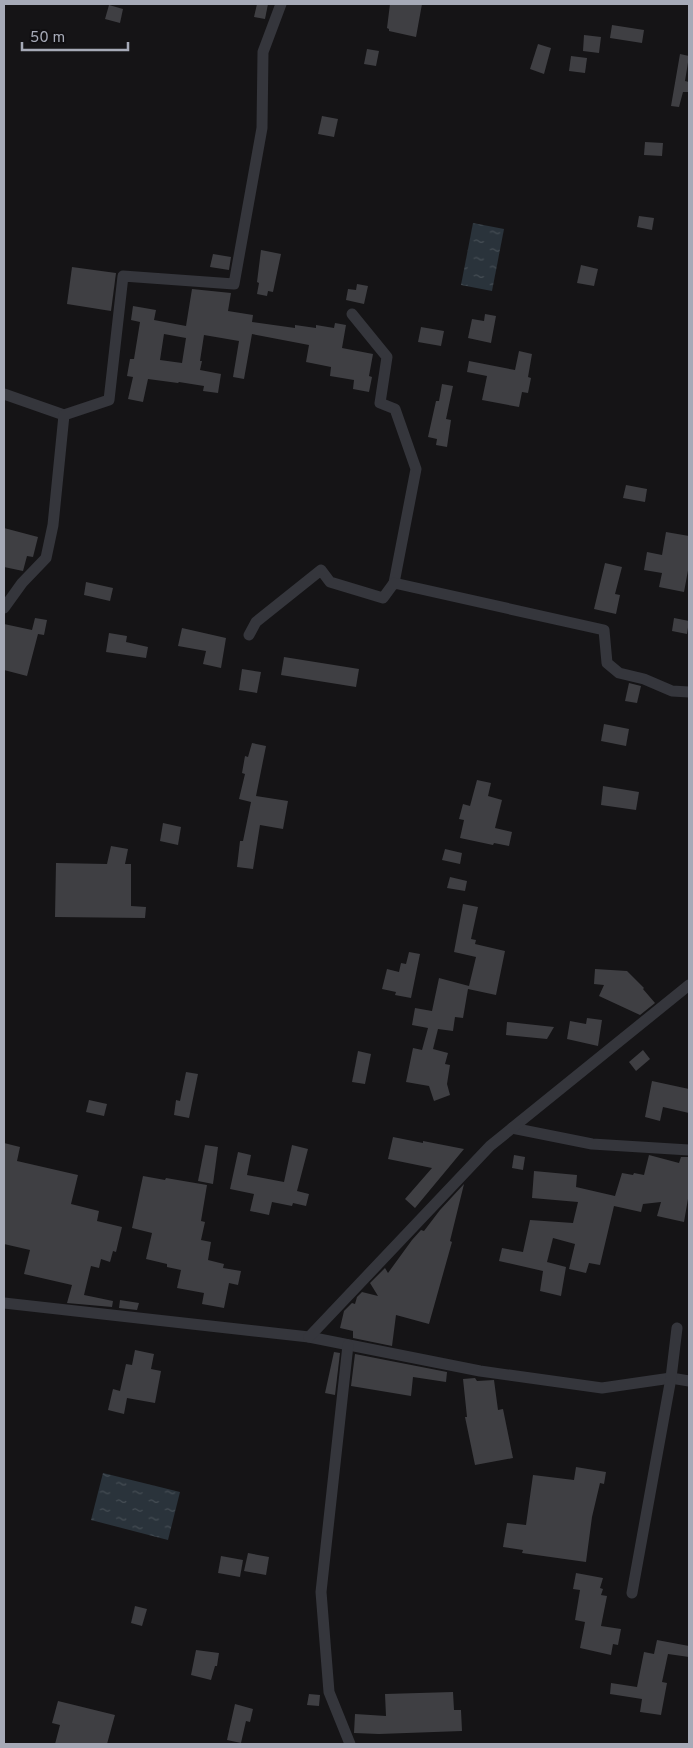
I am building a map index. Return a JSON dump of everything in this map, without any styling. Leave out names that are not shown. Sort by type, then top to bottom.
[{"type":"street","points":[[4,394],[64,415],[109,400],[123,276],[234,284],[262,128],[263,52],[281,4]]},
{"type":"street","points":[[249,635],[256,622],[321,570],[330,582],[383,598],[394,583],[416,469],[395,409],[380,403],[387,357],[352,314]]},
{"type":"street","points":[[4,608],[22,583],[46,558],[53,525],[64,415]]},
{"type":"street","points":[[394,583],[604,630],[607,664],[619,673],[644,679],[672,691],[689,692]]},
{"type":"street","points":[[309,1337],[490,1146],[689,985]]},
{"type":"street","points":[[512,1128],[592,1144],[689,1150]]},
{"type":"street","points":[[4,1303],[309,1337],[480,1371],[602,1388],[671,1378],[689,1381]]},
{"type":"street","points":[[632,1593],[671,1378],[677,1328]]},
{"type":"street","points":[[348,1345],[321,1592],[330,1692],[350,1744]]},
{"type":"water","points":[[473,223],[504,229],[492,291],[461,285]]},
{"type":"water","points":[[103,1473],[180,1492],[168,1540],[91,1520]]},
{"type":"building","points":[[257,4],[268,4],[265,19],[254,17]]},
{"type":"building","points":[[390,4],[422,4],[416,37],[389,31],[387,28]]},
{"type":"building","points":[[109,5],[123,9],[120,23],[105,19]]},
{"type":"building","points":[[612,25],[644,30],[642,43],[610,38]]},
{"type":"building","points":[[584,35],[601,37],[599,53],[583,51]]},
{"type":"building","points":[[538,44],[551,48],[544,74],[530,69]]},
{"type":"building","points":[[367,49],[379,51],[376,66],[364,64]]},
{"type":"building","points":[[680,54],[689,56],[685,81],[689,82],[689,92],[683,92],[679,107],[671,106]]},
{"type":"building","points":[[571,56],[587,58],[585,73],[569,71]]},
{"type":"building","points":[[322,116],[338,119],[334,137],[318,134]]},
{"type":"building","points":[[645,142],[663,143],[662,156],[644,155]]},
{"type":"building","points":[[639,216],[654,218],[652,230],[637,227]]},
{"type":"building","points":[[261,250],[281,254],[273,292],[268,291],[267,296],[257,294]]},
{"type":"building","points":[[213,254],[231,257],[229,270],[210,267]]},
{"type":"building","points":[[581,265],[598,269],[594,286],[577,283]]},
{"type":"building","points":[[72,267],[116,273],[111,311],[67,304]]},
{"type":"building","points":[[357,284],[368,286],[364,304],[346,300],[348,289],[356,290]]},
{"type":"building","points":[[192,289],[231,293],[228,311],[253,315],[252,322],[295,328],[295,325],[316,328],[316,325],[334,328],[335,323],[346,325],[342,348],[373,354],[369,376],[372,377],[369,392],[353,389],[354,380],[330,376],[331,367],[306,362],[309,345],[252,334],[244,379],[233,377],[239,341],[204,335],[200,370],[221,374],[218,393],[203,391],[204,386],[148,379],[143,402],[128,399],[133,377],[127,376],[130,359],[134,359],[140,322],[131,320],[133,306],[156,310],[154,320],[186,326]],"holes":[[[164,334],[186,338],[182,363],[160,360]]]},
{"type":"building","points":[[485,314],[496,316],[491,343],[468,338],[472,319],[484,321]]},
{"type":"building","points":[[421,327],[444,331],[441,346],[418,342]]},
{"type":"building","points":[[519,351],[532,354],[528,377],[531,378],[528,393],[522,392],[519,407],[482,400],[487,376],[467,372],[469,361],[515,370]]},
{"type":"building","points":[[442,384],[453,386],[446,419],[451,420],[447,447],[436,445],[437,439],[428,437]]},
{"type":"building","points":[[626,485],[647,489],[645,502],[623,498]]},
{"type":"building","points":[[4,528],[38,537],[33,557],[27,556],[23,571],[4,567]]},
{"type":"building","points":[[666,532],[689,536],[689,565],[684,592],[659,587],[662,573],[644,570],[647,552],[662,555]]},
{"type":"building","points":[[605,563],[622,567],[615,594],[620,595],[616,614],[594,609]]},
{"type":"building","points":[[86,582],[113,588],[110,601],[84,595]]},
{"type":"building","points":[[35,618],[47,620],[44,635],[38,634],[27,676],[4,670],[4,624],[32,630]]},
{"type":"building","points":[[674,618],[689,621],[687,634],[672,631]]},
{"type":"building","points":[[182,628],[226,638],[221,668],[203,664],[206,651],[178,646]]},
{"type":"building","points":[[109,633],[127,636],[126,642],[148,647],[146,658],[106,652]]},
{"type":"building","points":[[284,657],[359,669],[356,687],[281,675]]},
{"type":"building","points":[[242,669],[261,672],[257,693],[239,690]]},
{"type":"building","points":[[629,683],[641,686],[637,703],[625,701]]},
{"type":"building","points":[[604,724],[629,729],[626,746],[601,741]]},
{"type":"building","points":[[252,743],[266,746],[256,796],[288,801],[283,829],[260,825],[253,869],[237,867],[240,841],[243,841],[251,802],[239,799],[245,774],[242,773],[245,756],[248,757]]},
{"type":"building","points":[[477,780],[491,783],[488,796],[502,800],[495,828],[512,832],[509,846],[494,843],[493,845],[460,838],[464,820],[459,819],[463,804],[470,806]]},
{"type":"building","points":[[603,786],[639,792],[636,810],[601,805]]},
{"type":"building","points":[[163,823],[181,827],[178,845],[160,841]]},
{"type":"building","points":[[111,846],[128,849],[125,864],[131,864],[131,906],[146,907],[145,918],[55,917],[56,863],[107,864]]},
{"type":"building","points":[[445,849],[462,853],[460,864],[442,860]]},
{"type":"building","points":[[450,877],[467,881],[465,891],[447,888]]},
{"type":"building","points":[[463,904],[478,907],[471,939],[476,940],[475,944],[505,951],[496,995],[468,989],[463,1018],[455,1017],[453,1031],[438,1029],[433,1049],[448,1053],[445,1064],[450,1065],[447,1084],[450,1095],[434,1101],[429,1086],[406,1082],[413,1048],[422,1050],[428,1028],[412,1025],[415,1008],[432,1011],[439,978],[469,986],[476,957],[454,952]]},
{"type":"building","points":[[409,952],[420,954],[411,998],[395,995],[396,992],[382,989],[387,969],[399,972],[401,963],[406,964]]},
{"type":"building","points":[[595,969],[627,971],[644,988],[655,1003],[640,1015],[599,996],[604,985],[594,984]]},
{"type":"building","points":[[587,1018],[602,1020],[598,1046],[567,1039],[570,1021],[586,1024]]},
{"type":"building","points":[[507,1022],[554,1027],[547,1039],[506,1035]]},
{"type":"building","points":[[643,1050],[650,1059],[636,1071],[629,1062]]},
{"type":"building","points":[[358,1051],[371,1054],[365,1084],[352,1082]]},
{"type":"building","points":[[186,1072],[198,1074],[189,1118],[174,1115],[176,1100],[180,1101]]},
{"type":"building","points":[[652,1081],[689,1089],[689,1113],[663,1107],[660,1121],[645,1117]]},
{"type":"building","points":[[89,1100],[107,1104],[104,1116],[86,1112]]},
{"type":"building","points":[[393,1137],[464,1149],[415,1208],[405,1199],[432,1168],[388,1159]]},
{"type":"building","points":[[4,1143],[20,1147],[17,1161],[78,1175],[71,1204],[99,1211],[97,1221],[122,1227],[116,1252],[113,1251],[110,1262],[101,1259],[99,1268],[91,1266],[84,1295],[113,1301],[112,1307],[67,1303],[72,1285],[24,1274],[30,1250],[4,1244]]},
{"type":"building","points":[[205,1145],[218,1147],[213,1184],[198,1181]]},
{"type":"building","points":[[292,1145],[308,1149],[297,1191],[309,1194],[306,1206],[293,1203],[292,1206],[272,1202],[269,1215],[250,1211],[254,1194],[230,1189],[238,1152],[251,1155],[247,1175],[284,1182]]},
{"type":"building","points":[[514,1155],[525,1157],[523,1170],[512,1168]]},
{"type":"building","points":[[649,1155],[679,1163],[681,1157],[689,1157],[689,1193],[684,1222],[657,1216],[661,1202],[643,1204],[641,1212],[614,1206],[600,1265],[589,1263],[586,1273],[569,1269],[575,1244],[553,1238],[547,1262],[566,1267],[561,1296],[540,1291],[543,1271],[499,1261],[502,1248],[523,1252],[530,1220],[573,1223],[578,1202],[532,1198],[534,1171],[577,1175],[576,1187],[615,1196],[622,1173],[644,1175]]},
{"type":"building","points":[[143,1176],[207,1185],[201,1221],[205,1222],[201,1240],[211,1242],[208,1260],[224,1264],[223,1268],[241,1271],[238,1285],[229,1283],[224,1308],[202,1304],[204,1293],[177,1288],[181,1270],[167,1267],[167,1264],[146,1259],[152,1233],[132,1228]]},
{"type":"building","points":[[464,1184],[450,1241],[452,1242],[429,1324],[396,1315],[392,1346],[353,1338],[353,1331],[340,1328],[344,1311],[352,1303],[355,1304],[357,1297],[362,1292],[378,1296],[370,1283],[385,1268],[388,1273],[412,1240],[421,1230],[424,1231]]},
{"type":"building","points":[[120,1300],[139,1303],[137,1310],[119,1308]]},
{"type":"building","points":[[135,1350],[154,1354],[151,1369],[161,1371],[155,1403],[127,1398],[124,1414],[108,1410],[113,1389],[120,1391],[126,1364],[132,1365]]},
{"type":"building","points":[[334,1352],[340,1353],[335,1395],[325,1393]]},
{"type":"building","points":[[355,1354],[447,1372],[446,1382],[413,1377],[411,1396],[351,1386]]},
{"type":"building","points":[[475,1378],[477,1381],[494,1380],[498,1410],[503,1409],[513,1458],[475,1465],[465,1417],[467,1417],[463,1379]]},
{"type":"building","points":[[576,1467],[606,1472],[604,1484],[600,1483],[592,1517],[586,1562],[522,1553],[523,1550],[503,1547],[507,1523],[526,1525],[533,1475],[574,1480]]},
{"type":"building","points":[[248,1553],[269,1557],[266,1575],[244,1571]]},
{"type":"building","points":[[221,1556],[243,1560],[240,1577],[218,1573]]},
{"type":"building","points":[[576,1573],[603,1578],[600,1588],[603,1589],[601,1595],[607,1596],[601,1626],[621,1629],[618,1645],[613,1644],[611,1655],[580,1648],[585,1622],[575,1620],[580,1590],[573,1589]]},
{"type":"building","points":[[135,1606],[147,1609],[142,1626],[131,1623]]},
{"type":"building","points":[[657,1640],[689,1646],[689,1657],[668,1654],[662,1682],[667,1683],[661,1715],[640,1712],[642,1699],[610,1694],[611,1683],[637,1687],[644,1652],[654,1654]]},
{"type":"building","points":[[196,1650],[219,1653],[217,1666],[215,1666],[211,1680],[191,1675]]},
{"type":"building","points":[[453,1692],[454,1710],[461,1710],[462,1731],[354,1733],[355,1714],[386,1716],[385,1694]]},
{"type":"building","points":[[309,1694],[320,1695],[319,1706],[307,1705]]},
{"type":"building","points":[[58,1701],[115,1715],[107,1744],[55,1744],[60,1725],[52,1723]]},
{"type":"building","points":[[235,1704],[253,1709],[250,1722],[246,1721],[241,1743],[227,1740]]}]
